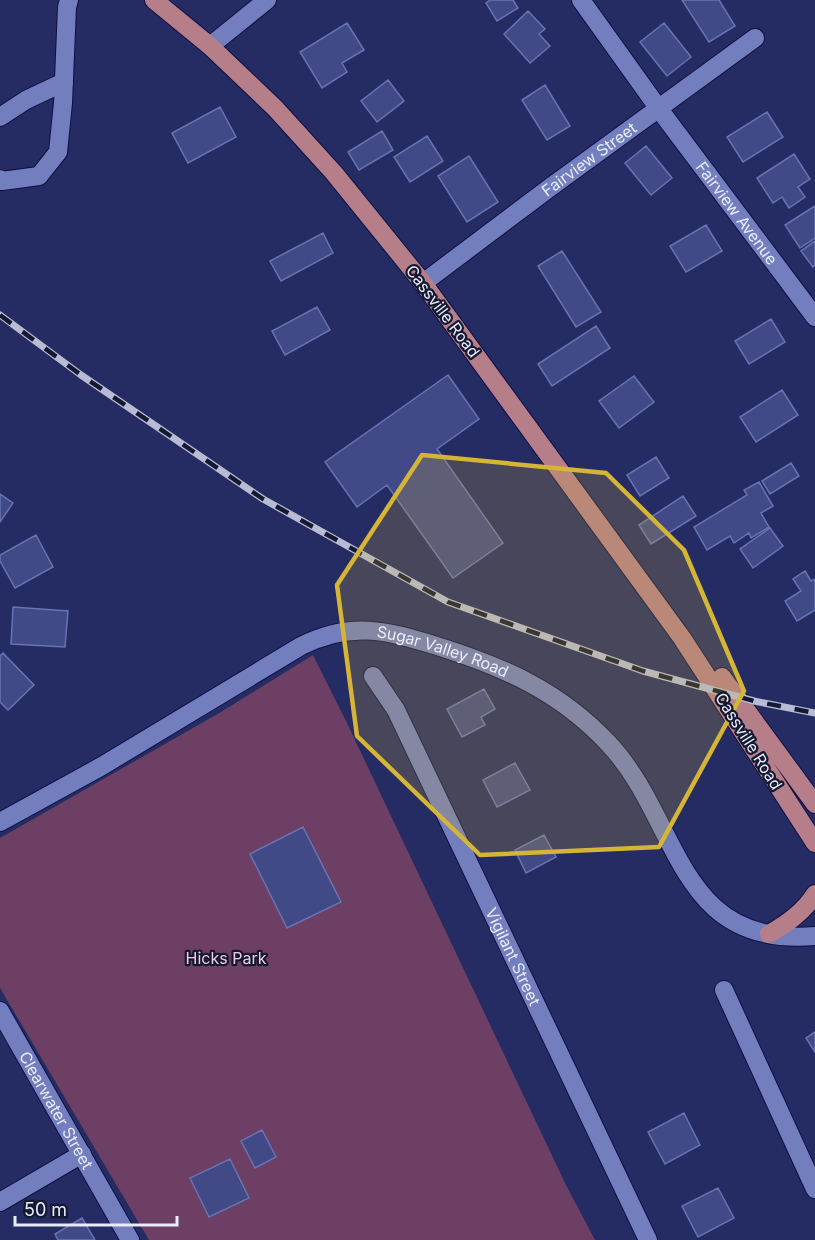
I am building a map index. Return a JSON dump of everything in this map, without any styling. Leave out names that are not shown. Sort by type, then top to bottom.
[{"type":"main road","name":"Cassville Road","points":[[154,0],[210,46],[275,108],[423,283],[682,638],[815,843]]},
{"type":"main road","name":"Cassville Road","points":[[682,638],[720,675],[815,804]]},
{"type":"main road","points":[[769,934],[802,910],[815,894]]},
{"type":"street","points":[[0,179],[2,181],[39,176],[58,152],[69,0]]},
{"type":"street","points":[[210,46],[267,0]]},
{"type":"street","name":"Fairview Avenue","points":[[581,0],[659,109],[815,317]]},
{"type":"street","name":"Fairview Street","points":[[423,283],[755,38]]},
{"type":"street","points":[[0,117],[26,100],[64,82]]},
{"type":"street","name":"Sugar Valley Road","points":[[0,822],[102,766],[301,646],[336,632],[351,629],[375,630],[419,640],[504,669],[534,684],[579,715],[611,745],[624,763],[686,873],[698,890],[720,913],[737,924],[769,934],[815,936]]},
{"type":"street","name":"Vigilant Street","points":[[373,676],[396,710],[648,1240]]},
{"type":"street","points":[[724,990],[814,1185]]},
{"type":"street","name":"Clearwater Street","points":[[0,1011],[130,1240]]},
{"type":"street","points":[[0,1202],[82,1154]]},
{"type":"highlighted area","points":[[422,455],[606,473],[684,550],[744,691],[659,847],[480,855],[357,736],[337,585]]},
{"type":"green space","name":"Hicks Park","points":[[313,655],[566,1185],[595,1240],[149,1240],[0,988],[0,838],[221,712]]},
{"type":"building","points":[[490,0],[513,0],[518,8],[497,21],[486,3]]},
{"type":"building","points":[[682,0],[719,0],[735,26],[709,42]]},
{"type":"building","points":[[528,11],[545,29],[539,34],[550,46],[530,63],[504,34]]},
{"type":"building","points":[[347,23],[364,50],[342,63],[347,72],[322,88],[300,52]]},
{"type":"building","points":[[664,23],[691,57],[667,76],[640,42]]},
{"type":"building","points":[[388,80],[404,101],[377,122],[361,101]]},
{"type":"building","points":[[545,85],[570,126],[547,140],[522,100]]},
{"type":"building","points":[[220,107],[236,137],[188,163],[172,133]]},
{"type":"building","points":[[767,112],[783,137],[743,162],[727,137]]},
{"type":"building","points":[[382,131],[393,150],[359,170],[348,152]]},
{"type":"building","points":[[427,136],[443,161],[410,182],[394,157]]},
{"type":"building","points":[[646,146],[672,178],[651,195],[625,163]]},
{"type":"building","points":[[794,154],[810,179],[798,187],[805,197],[789,208],[782,197],[773,203],[757,178]]},
{"type":"building","points":[[469,156],[498,202],[467,222],[438,176]]},
{"type":"building","points":[[815,206],[815,238],[800,248],[785,225]]},
{"type":"building","points":[[706,225],[722,251],[686,272],[670,246]]},
{"type":"building","points":[[323,233],[333,253],[281,281],[270,261]]},
{"type":"building","points":[[815,241],[815,265],[813,267],[801,251]]},
{"type":"building","points":[[562,251],[601,312],[576,327],[538,266]]},
{"type":"building","points":[[317,307],[330,330],[285,355],[272,331]]},
{"type":"building","points":[[771,319],[785,342],[749,364],[735,341]]},
{"type":"building","points":[[596,326],[610,348],[552,386],[538,364]]},
{"type":"building","points":[[448,375],[479,419],[437,449],[503,543],[453,578],[387,485],[357,507],[325,462]]},
{"type":"building","points":[[634,376],[654,402],[619,428],[599,401]]},
{"type":"building","points":[[782,390],[798,415],[756,442],[740,417]]},
{"type":"building","points":[[656,457],[669,478],[640,496],[627,475]]},
{"type":"building","points":[[791,463],[799,476],[770,494],[762,481]]},
{"type":"building","points":[[759,482],[773,506],[761,513],[769,527],[751,538],[749,533],[734,543],[730,536],[707,550],[694,527],[747,495],[744,490]]},
{"type":"building","points":[[0,494],[13,503],[0,522]]},
{"type":"building","points":[[683,496],[696,516],[651,544],[639,525]]},
{"type":"building","points":[[770,528],[783,546],[753,568],[740,549]]},
{"type":"building","points":[[36,535],[53,567],[15,588],[0,561],[0,555]]},
{"type":"building","points":[[805,571],[811,581],[815,579],[815,610],[797,621],[785,601],[801,591],[793,579]]},
{"type":"building","points":[[13,607],[68,611],[65,647],[11,644]]},
{"type":"building","points":[[3,653],[34,685],[8,710],[0,702],[0,656]]},
{"type":"building","points":[[484,689],[495,709],[481,717],[485,725],[462,737],[447,709]]},
{"type":"building","points":[[515,763],[530,790],[497,807],[483,780]]},
{"type":"building","points":[[303,827],[341,902],[287,928],[250,854]]},
{"type":"building","points":[[544,835],[556,857],[526,873],[515,850]]},
{"type":"building","points":[[815,1032],[815,1052],[806,1038]]},
{"type":"building","points":[[684,1113],[700,1145],[665,1164],[648,1132]]},
{"type":"building","points":[[262,1130],[276,1157],[255,1168],[241,1141]]},
{"type":"building","points":[[230,1159],[249,1198],[209,1217],[190,1178]]},
{"type":"building","points":[[718,1188],[734,1218],[698,1237],[682,1206]]},
{"type":"building","points":[[82,1218],[95,1240],[58,1240],[55,1234]]},
{"type":"railway","points":[[0,315],[81,375],[263,499],[448,602],[643,671],[754,701],[815,713]]}]
